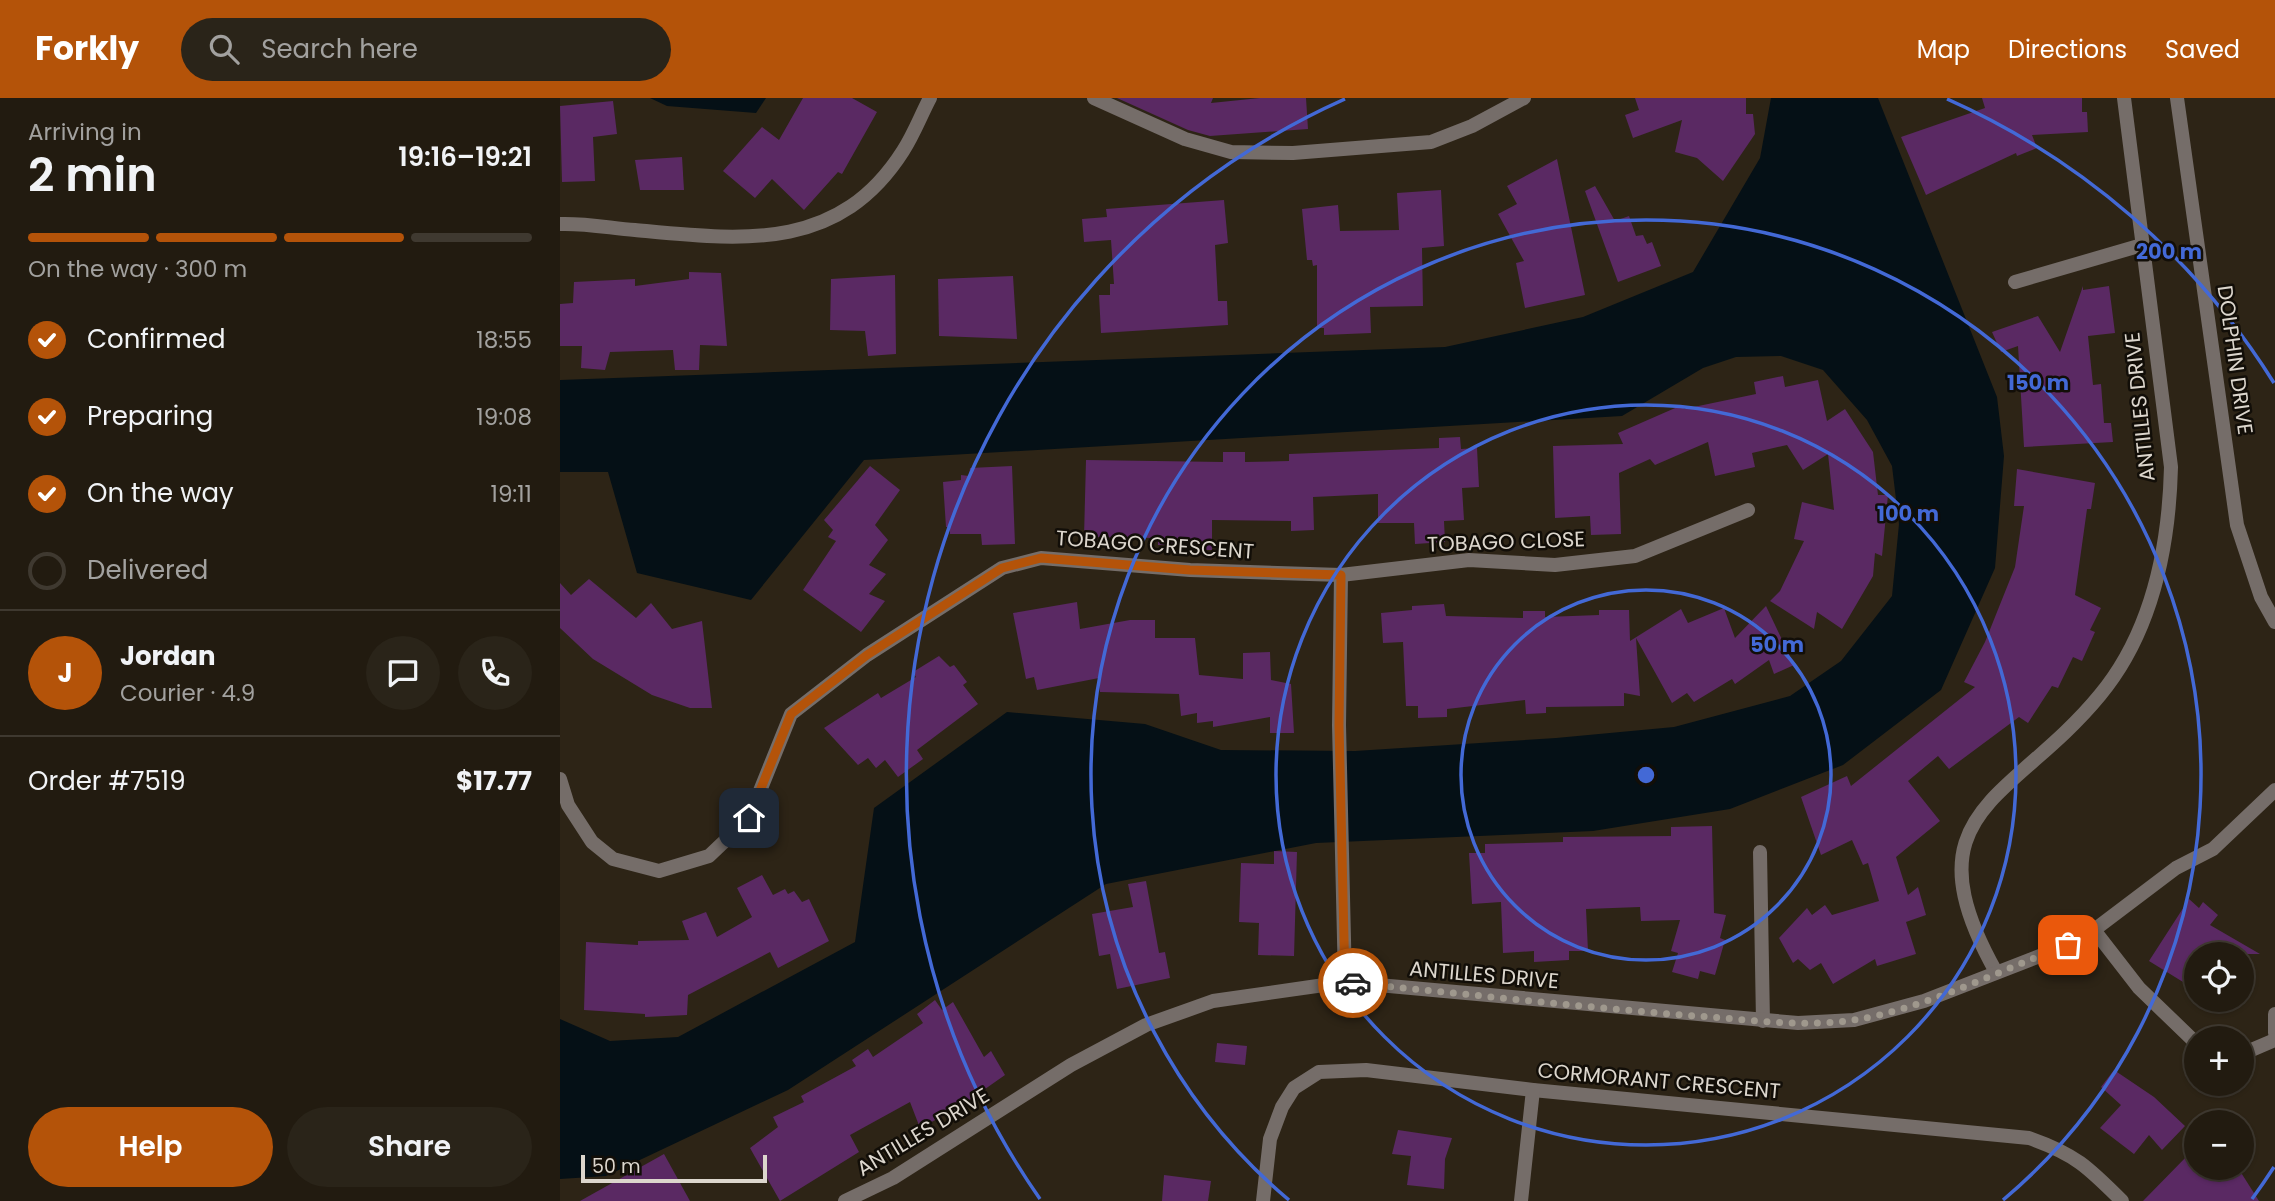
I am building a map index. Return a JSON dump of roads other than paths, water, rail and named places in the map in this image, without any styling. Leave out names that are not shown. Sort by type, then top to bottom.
[{"type":"street","points":[[560,224],[712,234],[753,235],[802,231],[839,216],[872,190],[904,150],[930,98]]},
{"type":"street","points":[[1094,98],[1185,139],[1231,152],[1293,153],[1432,142],[1472,127],[1524,98]]},
{"type":"street","name":"ANTILLES DRIVE","points":[[1996,972],[1978,940],[1969,912],[1961,881],[1962,848],[1977,815],[2009,780],[2058,741],[2102,693],[2134,641],[2158,581],[2170,516],[2171,467],[2124,98]]},
{"type":"street","name":"DOLPHIN DRIVE","points":[[2177,98],[2237,525],[2260,597],[2275,622]]},
{"type":"street","points":[[2015,282],[2142,245]]},
{"type":"street","name":"TOBAGO CLOSE","points":[[1341,575],[1469,560],[1555,565],[1635,556],[1748,510]]},
{"type":"street","name":"TOBAGO CRESCENT","points":[[560,779],[568,805],[592,842],[613,859],[659,871],[709,856],[749,818],[791,714],[867,655],[1002,568],[1041,558],[1190,570],[1341,575]]},
{"type":"street","points":[[1341,575],[1339,725],[1345,982]]},
{"type":"street","name":"ANTILLES DRIVE","points":[[845,1201],[893,1178],[1072,1065],[1146,1025],[1213,1001],[1345,982],[1798,1023],[1854,1020],[1924,1000],[2068,945],[2094,930],[2176,868],[2213,849],[2275,790]]},
{"type":"street","points":[[1760,852],[1763,1021]]},
{"type":"street","points":[[2094,930],[2139,988],[2184,1031]]},
{"type":"street","points":[[2275,1014],[2275,1032]]},
{"type":"street","points":[[2254,1049],[2275,1040]]},
{"type":"street","name":"CORMORANT CRESCENT","points":[[1264,1201],[1270,1139],[1282,1107],[1294,1088],[1319,1072],[1366,1070],[1533,1090],[2029,1138],[2065,1150],[2092,1171],[2122,1201]]},
{"type":"street","points":[[1521,1201],[1533,1090]]}]
